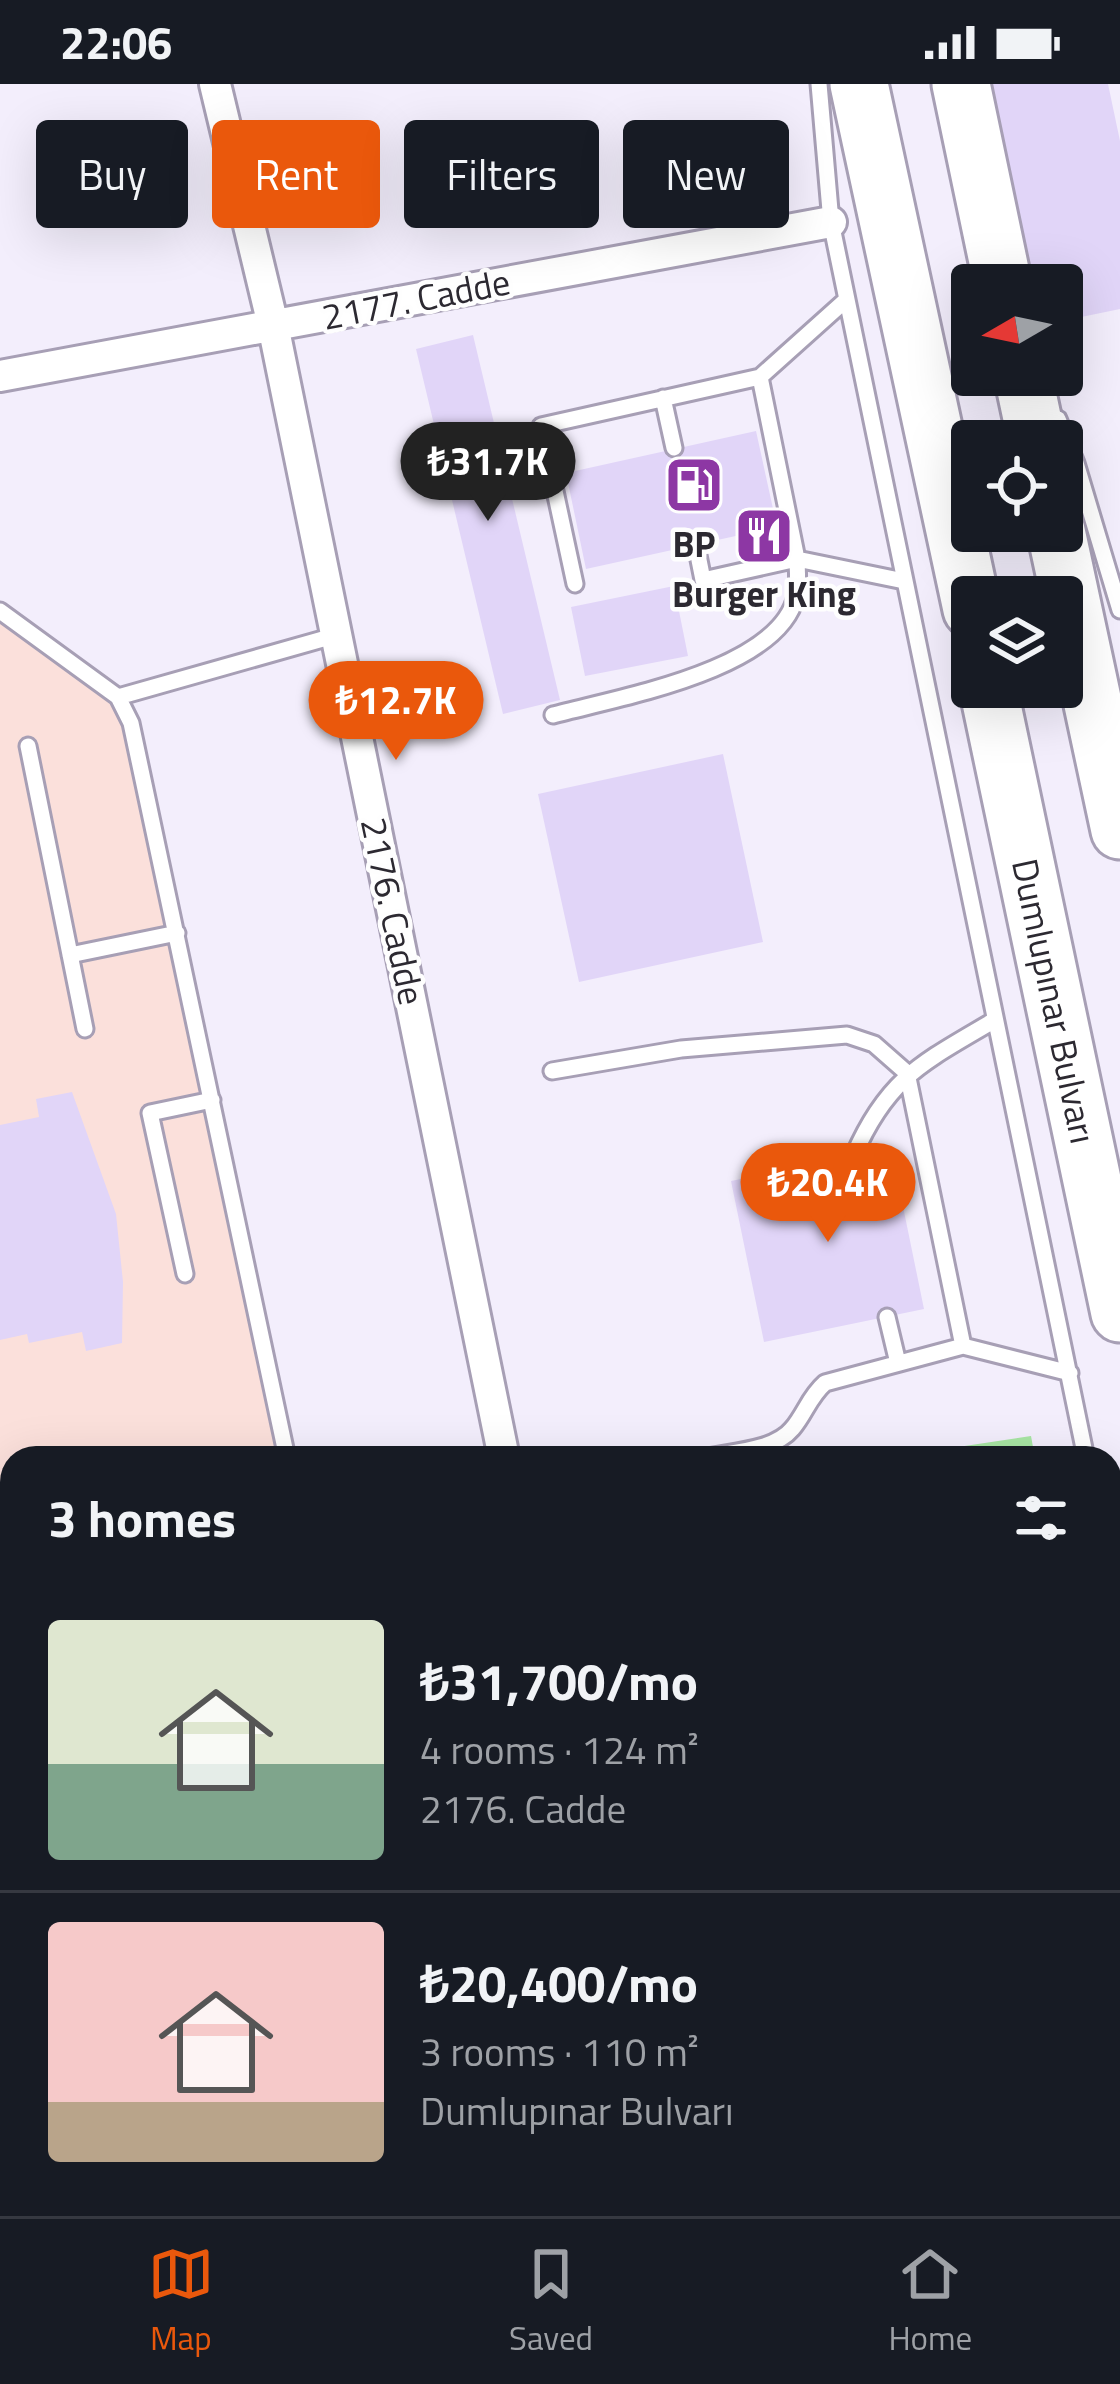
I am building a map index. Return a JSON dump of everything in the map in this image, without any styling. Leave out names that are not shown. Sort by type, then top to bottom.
[{"type":"highway","points":[[859,84],[965,576]]},
{"type":"highway","points":[[961,84],[999,264]]},
{"type":"highway","points":[[1060,552],[1120,830]]},
{"type":"highway","name":"Dumlupınar Bulvarı","points":[[992,708],[1120,1313]]},
{"type":"street","name":"2176. Cadde","points":[[215,84],[274,325],[502,1446]]},
{"type":"street","name":"2177. Cadde","points":[[0,376],[831,222]]},
{"type":"lane","points":[[819,84],[831,222],[1084,1446]]},
{"type":"lane","points":[[575,584],[541,426],[760,377],[847,298]]},
{"type":"lane","points":[[553,715],[673,683],[731,661],[771,635],[785,618],[796,597],[797,559],[760,377]]},
{"type":"lane","points":[[663,398],[674,448]]},
{"type":"lane","points":[[1036,404],[1076,463],[1120,610]]},
{"type":"lane","points":[[696,545],[703,580],[797,559],[904,580]]},
{"type":"lane","points":[[0,611],[118,697],[131,723],[284,1446]]},
{"type":"lane","points":[[118,697],[337,634]]},
{"type":"lane","points":[[28,746],[85,1029]]},
{"type":"lane","points":[[70,955],[177,934]]},
{"type":"lane","points":[[854,1155],[868,1122],[907,1072],[993,1021]]},
{"type":"lane","points":[[552,1071],[681,1049],[847,1035],[874,1044],[907,1072],[963,1346]]},
{"type":"lane","points":[[185,1274],[150,1113],[212,1100]]},
{"type":"lane","points":[[887,1317],[898,1363]]},
{"type":"lane","points":[[756,1446],[778,1441],[794,1428],[808,1400],[825,1383],[963,1346],[1070,1373]]},
{"type":"shaded area","points":[[0,611],[118,697],[284,1446],[0,1446]]},
{"type":"green space","points":[[1031,1436],[1033,1446],[965,1446]]},
{"type":"building","points":[[973,84],[1108,84],[1120,141],[1120,309],[1083,317],[1083,264],[1011,264]]},
{"type":"building","points":[[473,335],[560,700],[503,714],[416,349]]},
{"type":"building","points":[[756,431],[777,527],[586,569],[566,473]]},
{"type":"building","points":[[674,586],[688,656],[585,676],[571,607]]},
{"type":"building","points":[[723,754],[763,942],[579,982],[538,794]]},
{"type":"building","points":[[72,1092],[116,1214],[123,1282],[122,1343],[86,1351],[82,1332],[29,1343],[27,1334],[0,1340],[0,1125],[39,1117],[36,1099]]},
{"type":"building","points":[[891,1148],[924,1309],[764,1342],[731,1181]]},
{"type":"place","name":"BP","points":[[694,485]]},
{"type":"place","name":"Burger King","points":[[764,536]]}]
